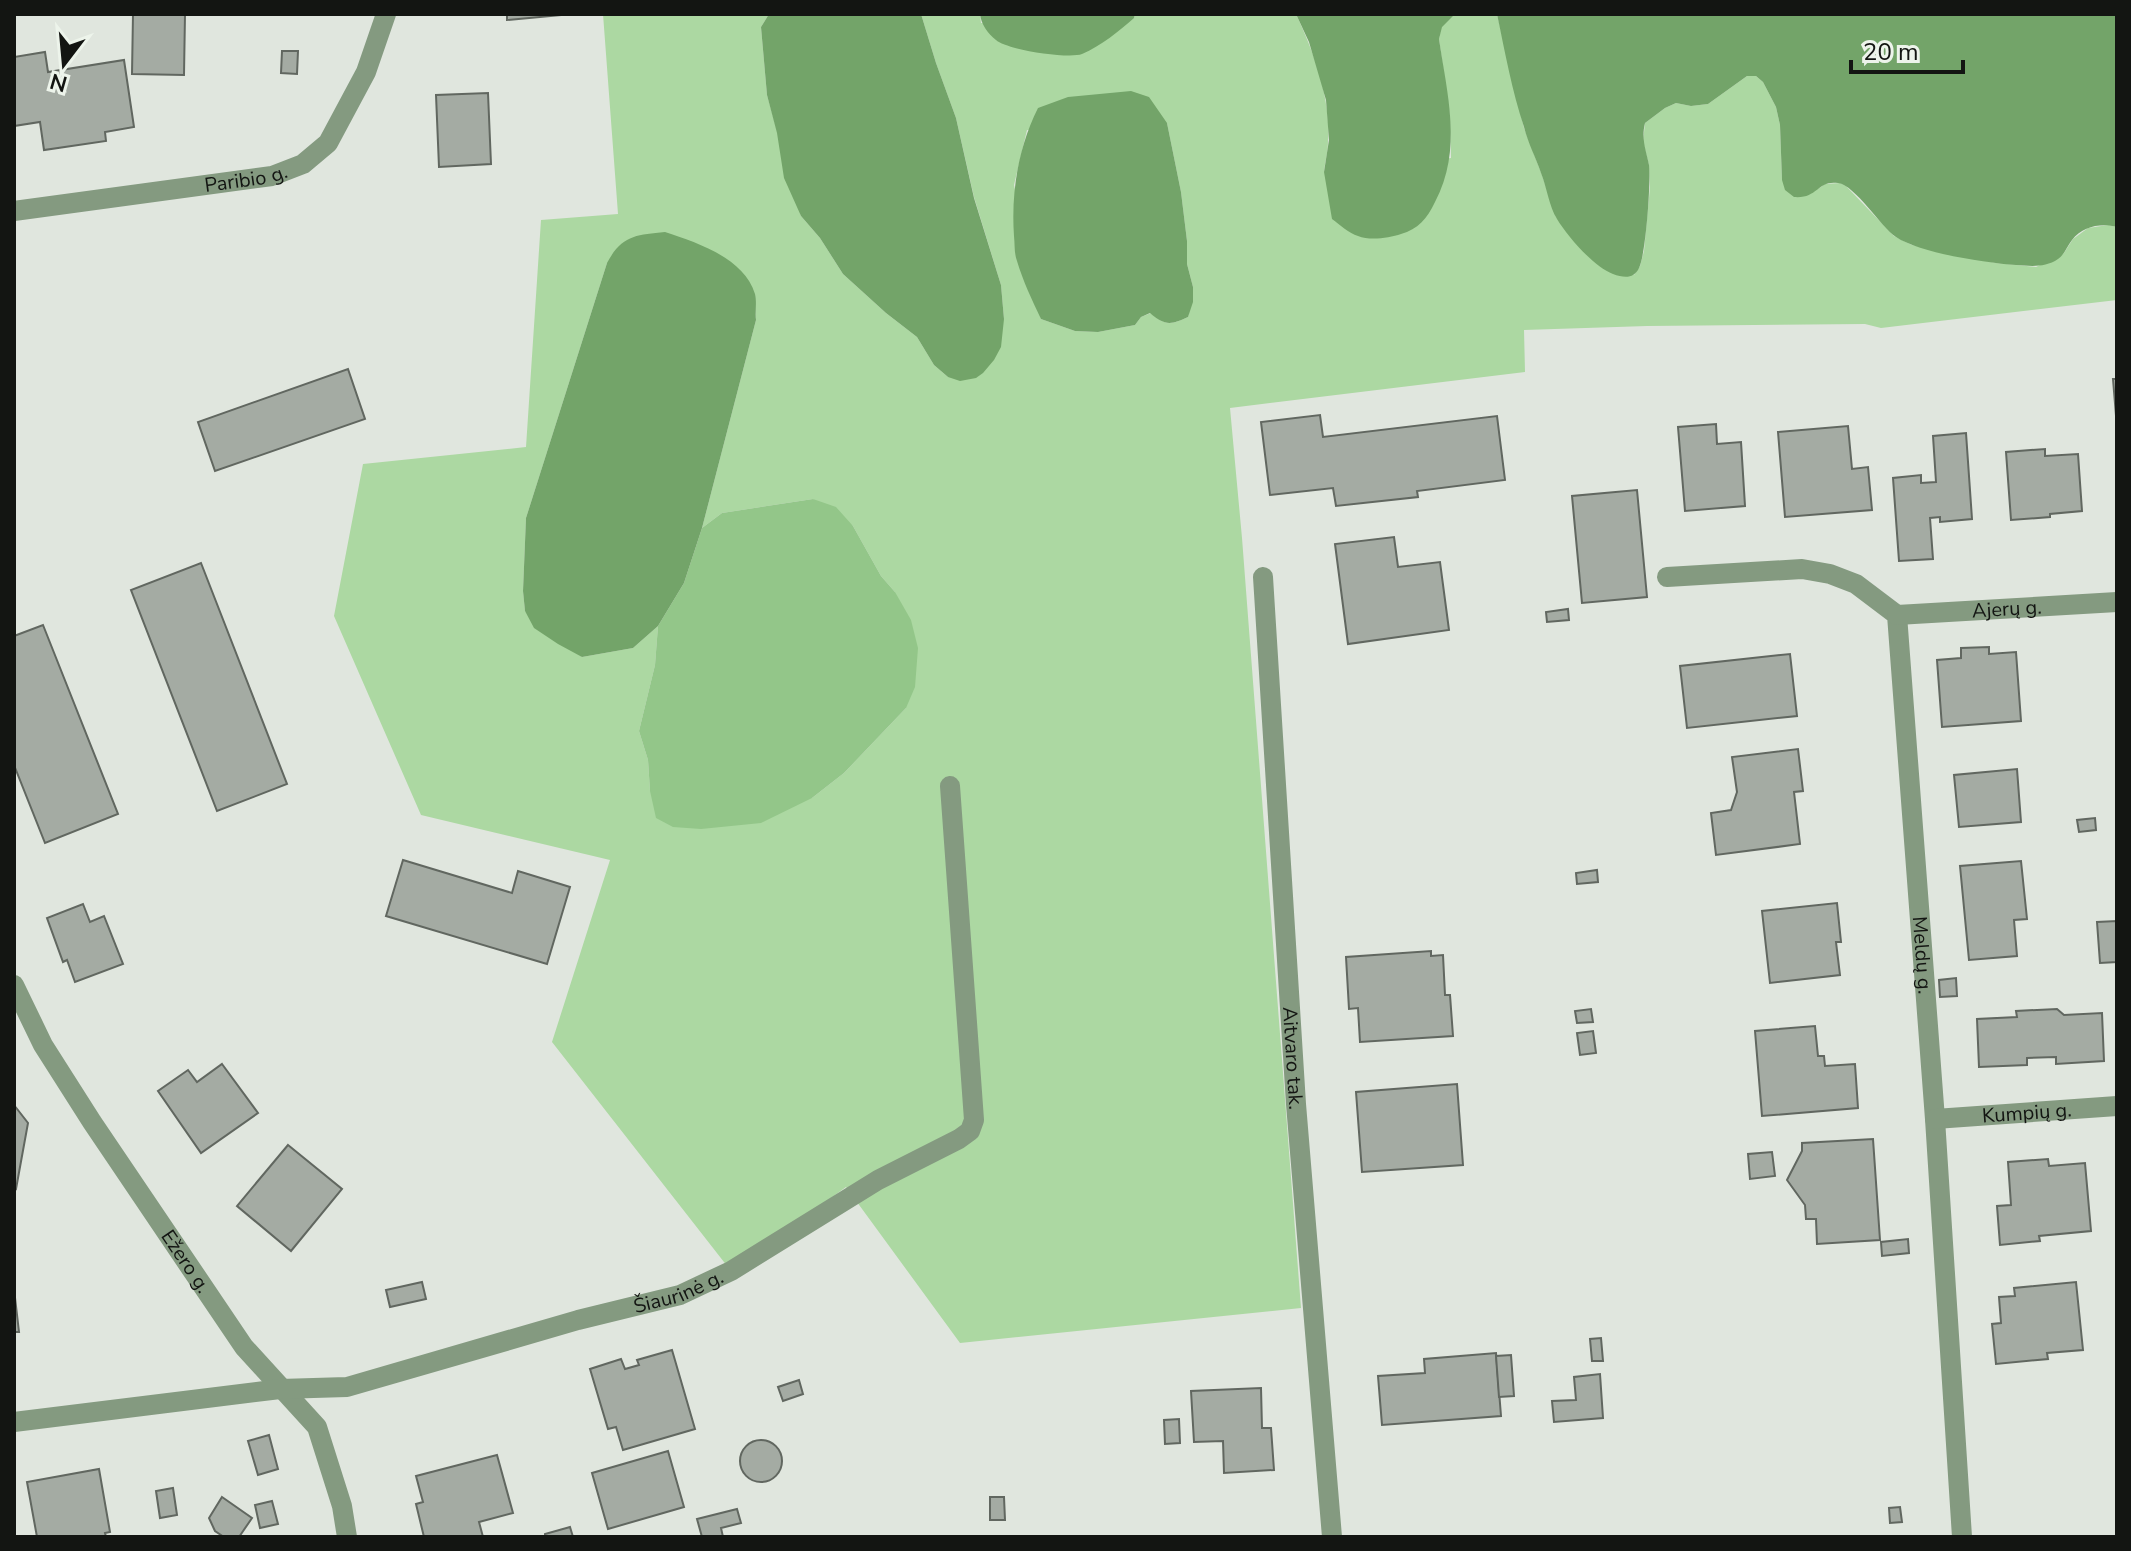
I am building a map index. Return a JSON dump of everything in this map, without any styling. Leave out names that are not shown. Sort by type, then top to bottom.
[{"type":"street","name":"Paribio g.","points":[[14,211],[272,176],[303,164],[328,143],[366,72],[386,14]]},
{"type":"street","points":[[1667,577],[1802,569],[1830,574],[1856,584],[1897,615]]},
{"type":"street","name":"Aitvaro tak.","points":[[1263,577],[1297,1119],[1332,1537]]},
{"type":"street","name":"Ajerų g.","points":[[1897,615],[2117,602]]},
{"type":"street","name":"Meldų g.","points":[[1897,615],[1935,1119],[1962,1537]]},
{"type":"street","name":"Šiaurinė g.","points":[[14,1422],[280,1389],[347,1387],[578,1320],[680,1295],[731,1271],[878,1180],[970,1131],[974,1120],[950,786]]},
{"type":"street","name":"Ežero g.","points":[[14,985],[43,1045],[244,1347],[317,1427],[342,1506],[347,1537]]},
{"type":"street","name":"Kumpių g.","points":[[1935,1119],[2117,1106]]},
{"type":"shaded area","points":[[603,14],[769,14],[761,27],[767,95],[801,216],[820,238],[843,274],[917,337],[934,365],[948,377],[1004,319],[1001,285],[974,197],[956,118],[921,14],[980,14],[981,23],[1134,18],[1135,14],[1296,14],[1315,60],[1327,108],[1328,149],[1324,172],[1451,158],[1450,116],[1439,39],[1441,27],[1455,14],[1497,14],[1524,128],[1556,217],[1634,275],[1644,251],[1650,187],[1643,142],[1645,123],[1676,103],[1691,106],[1708,104],[1747,76],[1756,76],[1763,82],[1776,107],[1780,125],[1782,180],[1818,189],[1825,184],[1840,183],[1894,236],[1912,245],[1996,263],[2036,267],[2064,253],[2073,239],[2088,228],[2117,227],[2117,300],[1881,328],[1865,324],[1524,330],[1525,372],[1230,408],[1301,1308],[960,1343],[846,1187],[731,1271],[552,1042],[610,860],[421,815],[334,616],[363,464],[526,447],[541,220],[618,214]],"holes":[[[1167,123],[1181,192],[1187,264],[1193,287],[1188,317],[1168,323],[1151,313],[1141,317],[1135,325],[1098,332],[1075,331],[1041,319],[1014,185],[1027,130]],[[607,263],[755,294],[756,320],[702,528],[722,513],[813,499],[853,526],[881,576],[895,592],[906,708],[844,773],[812,798],[650,791],[648,760],[639,731],[655,665],[658,626],[633,648],[582,657],[525,611],[526,518]]]},
{"type":"shaded area","points":[[769,14],[921,14],[956,118],[974,198],[1001,285],[1004,319],[1001,347],[994,360],[976,378],[960,381],[948,377],[934,365],[917,337],[843,274],[820,238],[801,216],[784,178],[767,95],[761,27]]},
{"type":"shaded area","points":[[980,14],[1135,14],[1134,18],[1096,47],[1082,54],[1065,55],[1002,44],[988,32]]},
{"type":"shaded area","points":[[1296,14],[1455,14],[1442,27],[1439,39],[1449,101],[1449,162],[1432,208],[1412,229],[1391,237],[1368,238],[1351,233],[1332,219],[1324,172],[1329,140],[1326,100],[1309,42]]},
{"type":"shaded area","points":[[1497,14],[2117,14],[2117,227],[2105,225],[2081,232],[2060,257],[2048,264],[2003,264],[1954,256],[1907,243],[1890,232],[1845,185],[1826,184],[1808,195],[1794,197],[1785,190],[1782,180],[1780,125],[1776,107],[1763,82],[1756,76],[1747,76],[1708,104],[1691,106],[1676,103],[1645,123],[1649,186],[1642,260],[1637,272],[1631,276],[1613,274],[1582,251],[1554,214],[1520,113]]},
{"type":"shaded area","points":[[1131,91],[1149,97],[1167,123],[1181,192],[1193,302],[1188,317],[1177,322],[1164,322],[1150,313],[1141,317],[1135,325],[1098,332],[1075,331],[1041,319],[1025,283],[1016,258],[1014,236],[1017,171],[1038,108],[1068,97]]},
{"type":"shaded area","points":[[665,232],[718,254],[741,271],[755,294],[756,320],[702,528],[684,583],[658,626],[633,648],[582,657],[534,628],[525,611],[526,518],[607,263],[618,247],[631,238]]},
{"type":"shaded area","points":[[813,499],[836,507],[853,526],[881,576],[895,592],[911,620],[918,648],[915,687],[906,708],[844,773],[812,798],[761,823],[701,829],[673,827],[656,818],[648,760],[639,731],[655,665],[658,626],[684,583],[702,528],[722,513]]},
{"type":"building","points":[[133,14],[185,14],[184,75],[132,74]]},
{"type":"building","points":[[507,14],[572,14],[507,20]]},
{"type":"building","points":[[282,51],[298,51],[297,74],[281,73]]},
{"type":"building","points":[[45,52],[48,72],[124,60],[134,127],[105,132],[106,141],[44,150],[40,122],[14,126],[14,57]]},
{"type":"building","points":[[488,93],[491,164],[439,167],[436,95]]},
{"type":"building","points":[[348,369],[365,419],[215,471],[198,422]]},
{"type":"building","points":[[2113,379],[2117,379],[2117,428]]},
{"type":"building","points":[[1320,415],[1323,437],[1497,416],[1505,480],[1417,491],[1418,497],[1336,506],[1333,488],[1270,495],[1261,422]]},
{"type":"building","points":[[1716,424],[1717,444],[1741,442],[1745,506],[1685,511],[1678,427]]},
{"type":"building","points":[[1848,426],[1852,469],[1868,467],[1872,510],[1785,517],[1778,432]]},
{"type":"building","points":[[1966,433],[1972,519],[1940,522],[1940,517],[1930,518],[1933,559],[1899,561],[1893,478],[1921,475],[1921,483],[1936,482],[1933,436]]},
{"type":"building","points":[[2045,449],[2045,456],[2078,454],[2082,511],[2011,520],[2006,452]]},
{"type":"building","points":[[1637,490],[1647,597],[1582,603],[1572,496]]},
{"type":"building","points":[[1394,537],[1398,567],[1440,562],[1449,630],[1348,644],[1335,544]]},
{"type":"building","points":[[201,563],[287,784],[217,811],[131,590]]},
{"type":"building","points":[[1568,609],[1569,620],[1547,622],[1546,612]]},
{"type":"building","points":[[43,625],[118,814],[45,843],[14,765],[14,636]]},
{"type":"building","points":[[1989,647],[1989,654],[2016,652],[2021,721],[1942,727],[1937,660],[1961,658],[1961,648]]},
{"type":"building","points":[[1790,654],[1797,716],[1687,728],[1680,666]]},
{"type":"building","points":[[1798,749],[1803,791],[1794,792],[1800,844],[1716,855],[1711,813],[1731,810],[1737,792],[1732,757]]},
{"type":"building","points":[[2017,769],[2021,822],[1959,827],[1954,775]]},
{"type":"building","points":[[2095,818],[2096,830],[2079,832],[2077,820]]},
{"type":"building","points":[[403,860],[512,893],[518,871],[570,887],[547,964],[386,916]]},
{"type":"building","points":[[2021,861],[2027,919],[2014,920],[2017,956],[1969,960],[1960,866]]},
{"type":"building","points":[[1597,870],[1598,882],[1577,884],[1576,873]]},
{"type":"building","points":[[1837,903],[1841,942],[1836,942],[1840,975],[1770,983],[1762,911]]},
{"type":"building","points":[[83,904],[90,922],[104,916],[123,964],[75,982],[67,960],[63,962],[47,918]]},
{"type":"building","points":[[2117,921],[2117,962],[2100,963],[2097,922]]},
{"type":"building","points":[[1431,951],[1431,956],[1443,955],[1445,995],[1450,995],[1453,1036],[1360,1042],[1358,1008],[1349,1009],[1346,957]]},
{"type":"building","points":[[1956,978],[1957,996],[1940,997],[1939,980]]},
{"type":"building","points":[[1591,1009],[1593,1022],[1577,1023],[1575,1011]]},
{"type":"building","points":[[2057,1009],[2064,1015],[2102,1013],[2104,1061],[2056,1064],[2056,1057],[2027,1058],[2027,1065],[1979,1067],[1977,1019],[2017,1017],[2016,1011]]},
{"type":"building","points":[[1815,1026],[1818,1056],[1824,1056],[1825,1066],[1855,1064],[1858,1108],[1762,1116],[1755,1031]]},
{"type":"building","points":[[1593,1031],[1596,1053],[1580,1055],[1577,1033]]},
{"type":"building","points":[[222,1064],[258,1113],[201,1153],[158,1091],[188,1070],[197,1082]]},
{"type":"building","points":[[1457,1084],[1463,1165],[1362,1172],[1356,1092]]},
{"type":"building","points":[[14,1105],[28,1123],[16,1189],[14,1188]]},
{"type":"building","points":[[1873,1139],[1880,1240],[1817,1244],[1816,1219],[1806,1219],[1805,1205],[1787,1180],[1802,1151],[1802,1143]]},
{"type":"building","points":[[288,1145],[342,1189],[291,1251],[237,1206]]},
{"type":"building","points":[[1772,1152],[1775,1176],[1750,1179],[1748,1154]]},
{"type":"building","points":[[2048,1159],[2049,1166],[2085,1163],[2091,1231],[2039,1236],[2040,1241],[2000,1245],[1997,1206],[2011,1205],[2008,1162]]},
{"type":"building","points":[[1908,1239],[1909,1253],[1882,1256],[1881,1242]]},
{"type":"building","points":[[422,1282],[426,1299],[390,1307],[386,1290]]},
{"type":"building","points":[[2076,1282],[2083,1350],[2047,1353],[2048,1359],[1996,1364],[1992,1324],[2001,1323],[1999,1297],[2015,1296],[2014,1288]]},
{"type":"building","points":[[14,1289],[19,1332],[14,1332]]},
{"type":"building","points":[[1601,1338],[1603,1361],[1592,1361],[1590,1339]]},
{"type":"building","points":[[672,1350],[695,1429],[623,1450],[616,1427],[608,1429],[590,1369],[621,1359],[625,1369],[639,1365],[637,1360]]},
{"type":"building","points":[[1496,1353],[1501,1416],[1382,1425],[1378,1376],[1425,1373],[1424,1359]]},
{"type":"building","points":[[1511,1355],[1514,1396],[1499,1397],[1496,1356]]},
{"type":"building","points":[[1600,1374],[1603,1418],[1554,1422],[1552,1401],[1576,1400],[1574,1377]]},
{"type":"building","points":[[799,1380],[803,1394],[783,1401],[778,1387]]},
{"type":"building","points":[[1261,1388],[1262,1428],[1271,1428],[1274,1470],[1224,1473],[1223,1441],[1194,1442],[1191,1391]]},
{"type":"building","points":[[1179,1419],[1180,1443],[1165,1444],[1164,1420]]},
{"type":"building","points":[[269,1435],[278,1469],[258,1475],[248,1441]]},
{"type":"building","points":[[761,1440],[776,1446],[782,1461],[776,1476],[761,1482],[746,1476],[740,1461],[746,1446]]},
{"type":"building","points":[[668,1451],[684,1507],[608,1529],[592,1473]]},
{"type":"building","points":[[497,1455],[513,1513],[479,1522],[483,1537],[424,1537],[416,1504],[423,1502],[416,1476]]},
{"type":"building","points":[[99,1469],[110,1532],[105,1533],[106,1537],[37,1537],[27,1482]]},
{"type":"building","points":[[173,1488],[177,1515],[160,1518],[156,1491]]},
{"type":"building","points":[[222,1497],[252,1518],[239,1537],[224,1537],[215,1531],[209,1518]]},
{"type":"building","points":[[990,1497],[1004,1497],[1005,1520],[990,1520]]},
{"type":"building","points":[[272,1501],[278,1524],[260,1528],[255,1505]]},
{"type":"building","points":[[1900,1507],[1902,1522],[1890,1523],[1889,1508]]},
{"type":"building","points":[[737,1509],[741,1523],[721,1528],[723,1537],[702,1537],[697,1519]]},
{"type":"building","points":[[570,1527],[573,1537],[545,1537],[545,1534]]}]
